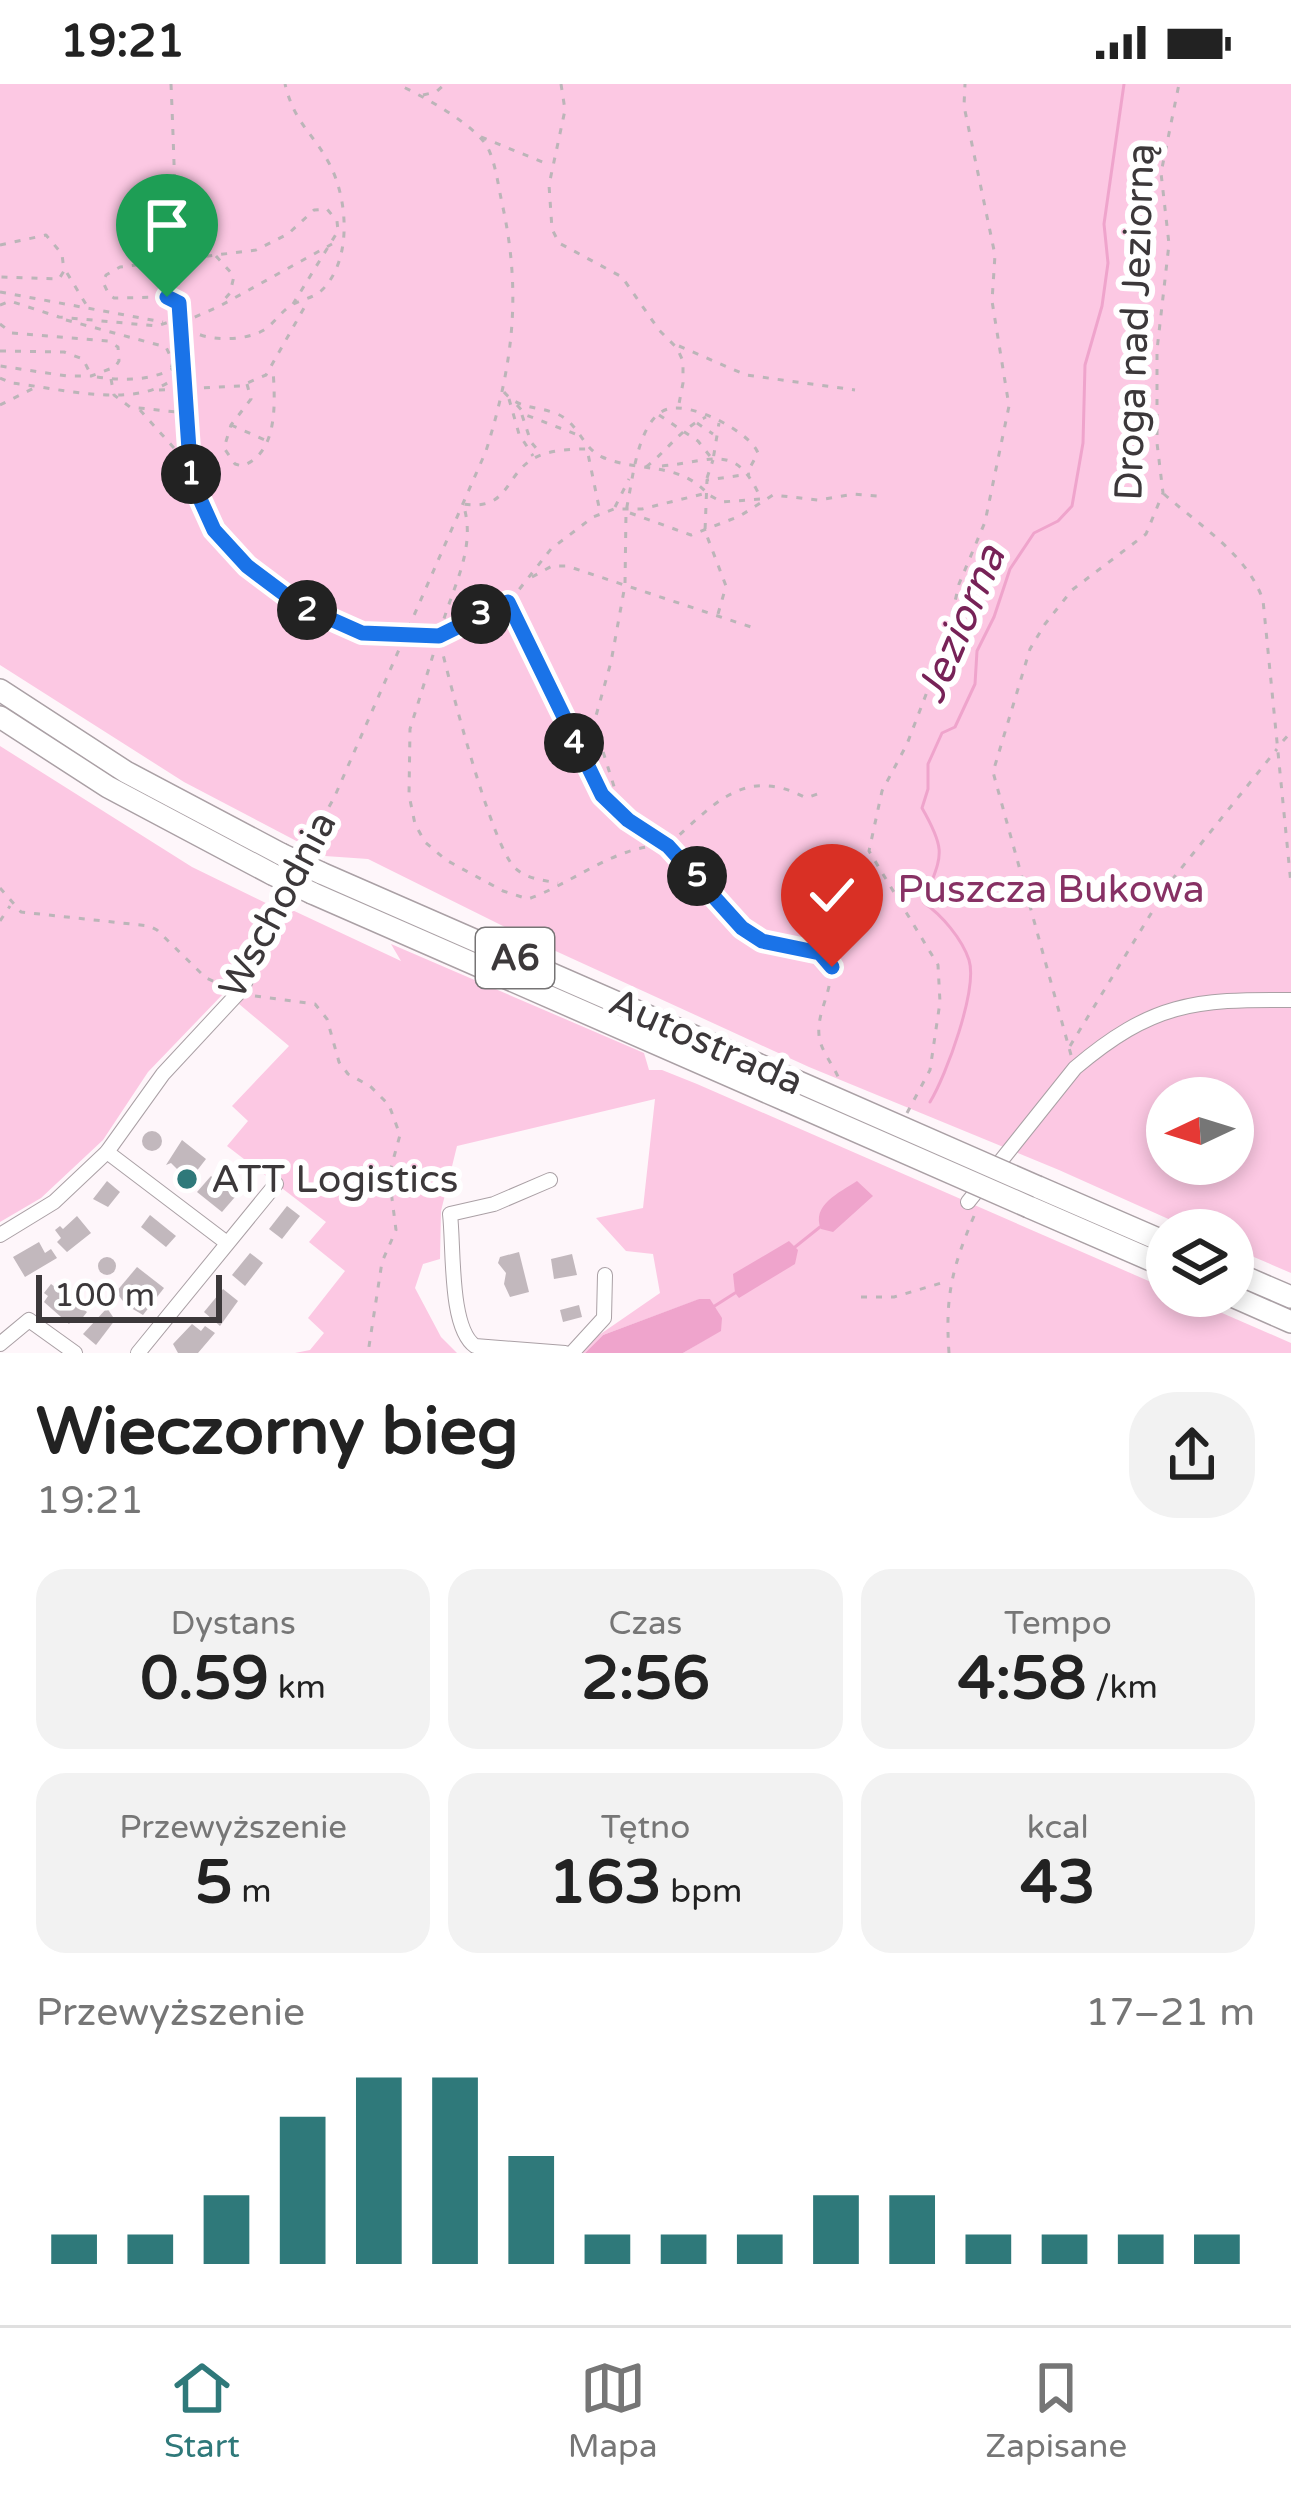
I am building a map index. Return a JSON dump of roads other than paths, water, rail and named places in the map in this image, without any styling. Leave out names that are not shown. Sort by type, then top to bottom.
[{"type":"highway","name":"Autostrada","points":[[0,690],[145,783],[285,860],[316,883],[542,994],[665,1036],[790,1090],[1034,1197],[1146,1256]]},
{"type":"highway","name":"Autostrada","points":[[0,717],[126,798],[285,860]]},
{"type":"highway","name":"Autostrada","points":[[316,883],[541,969],[665,1036]]},
{"type":"highway","name":"Autostrada","points":[[1034,1197],[1146,1236]]},
{"type":"highway","points":[[1254,1281],[1291,1297]]},
{"type":"highway","points":[[1254,1306],[1291,1322]]},
{"type":"street","name":"Wschodnia","points":[[0,1235],[54,1202],[107,1152],[163,1074],[242,988],[284,900]]},
{"type":"street","points":[[541,969],[605,1010]]},
{"type":"street","points":[[542,994],[605,1010],[665,1036]]},
{"type":"street","points":[[968,1202],[1075,1068],[1095,1051],[1183,1004],[1291,1000]]},
{"type":"street","points":[[107,1152],[227,1243]]},
{"type":"street","points":[[550,1180],[494,1204],[450,1214],[460,1329],[475,1346],[568,1353],[604,1318],[605,1275]]},
{"type":"street","points":[[137,1353],[276,1184]]},
{"type":"street","points":[[0,1344],[29,1320],[75,1353]]},
{"type":"waterway","name":"Jeziorna","points":[[930,1102],[959,1032],[971,973],[956,936],[924,903],[939,856],[936,836],[922,808],[928,764],[942,733],[955,727],[975,684],[977,651],[1010,569],[1034,533],[1058,521],[1072,506],[1083,443],[1085,365],[1102,306],[1108,263],[1104,224],[1124,84]]},
{"type":"waterway","name":"Jeziorna","points":[[795,1247],[820,1227]]},
{"type":"waterway","name":"Jeziorna","points":[[713,1307],[735,1293]]},
{"type":"place","name":"ATT Logistics","points":[[187,1179]]},
{"type":"park label","name":"Puszcza Bukowa","points":[[1051,889]]}]
